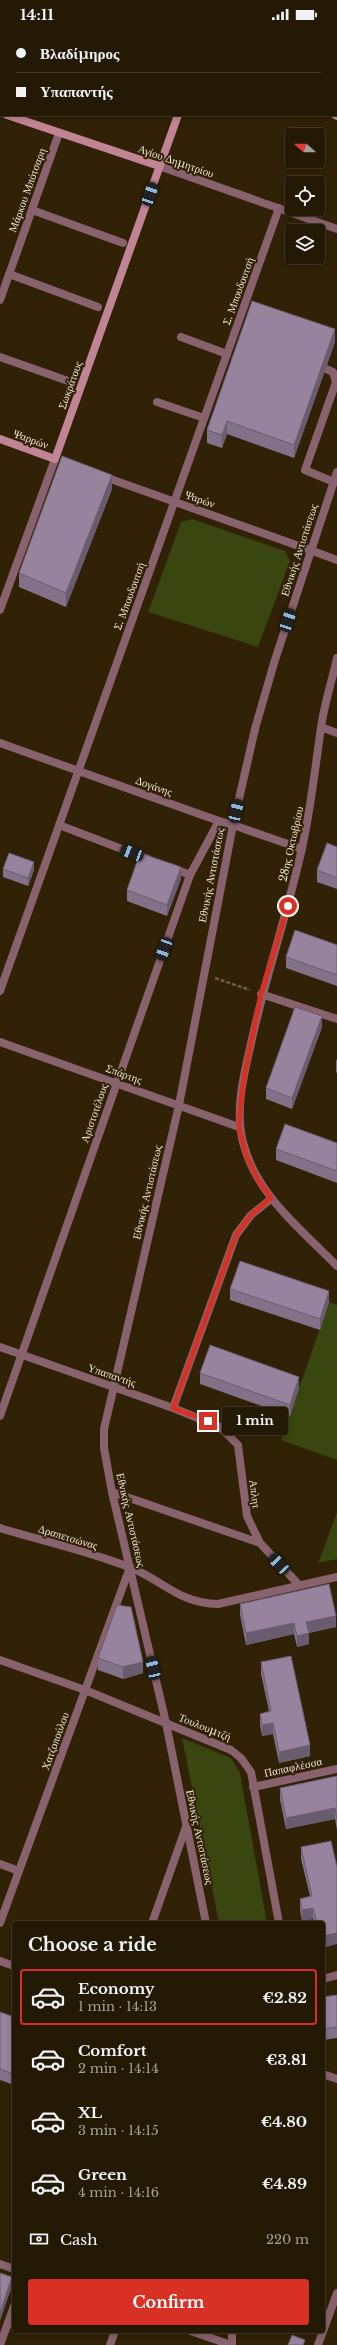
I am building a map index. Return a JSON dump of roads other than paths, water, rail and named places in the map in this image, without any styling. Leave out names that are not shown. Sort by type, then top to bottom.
[{"type":"main road","name":"Αγίου Δημητρίου","points":[[10,116],[159,166]]},
{"type":"main road","name":"Σωκράτους","points":[[59,460],[159,166],[178,116]]},
{"type":"main road","name":"Ψαρρών","points":[[0,439],[59,460]]},
{"type":"street","name":"Μάρκου Μπότσαρη","points":[[0,300],[59,133]]},
{"type":"street","name":"Αγίου Δημητρίου","points":[[159,166],[337,229]]},
{"type":"street","name":"Σ. Μπουδουτσή","points":[[0,991],[279,208]]},
{"type":"street","points":[[32,210],[123,243]]},
{"type":"street","points":[[9,274],[98,307]]},
{"type":"street","points":[[181,337],[227,354]]},
{"type":"street","points":[[0,357],[71,382]]},
{"type":"street","points":[[326,368],[333,372],[336,382],[304,470],[334,482]]},
{"type":"street","points":[[157,402],[204,418]]},
{"type":"street","name":"Σωκράτους","points":[[0,610],[59,460]]},
{"type":"street","name":"Ψαρών","points":[[92,472],[337,560]]},
{"type":"street","name":"Εθνικής Αντιστάσεως","points":[[206,1921],[166,1723],[112,1492],[103,1438],[112,1387],[179,1106],[203,973],[233,825],[265,695],[310,550],[337,472]]},
{"type":"street","name":"28ης Οκτωβρίου","points":[[239,1127],[244,1077],[261,994],[284,920],[302,849],[312,800],[321,727],[337,658]]},
{"type":"street","points":[[321,727],[337,733]]},
{"type":"street","name":"Δογάνης","points":[[0,743],[302,849]]},
{"type":"street","name":"Αριστοτέλους","points":[[0,1416],[23,1355],[116,1082],[190,875],[220,821]]},
{"type":"street","points":[[59,825],[190,875]]},
{"type":"street","points":[[261,994],[337,1019]]},
{"type":"street","name":"Σπάρτης","points":[[0,1042],[239,1127]]},
{"type":"street","points":[[239,1127],[251,1167],[271,1198],[337,1266]]},
{"type":"street","points":[[173,1408],[236,1235],[251,1215],[271,1198]]},
{"type":"street","name":"Υπαπαντής","points":[[0,1347],[216,1424]]},
{"type":"street","name":"Απλητ","points":[[216,1424],[238,1445],[247,1516],[260,1543],[298,1584]]},
{"type":"street","points":[[112,1492],[260,1543]]},
{"type":"street","name":"Δραπετσώνας","points":[[0,1528],[130,1568],[187,1600],[202,1604],[218,1604],[337,1576]]},
{"type":"street","name":"Χατζοπούλου","points":[[0,1923],[130,1568]]},
{"type":"street","name":"Τουλουμτζή","points":[[0,1660],[85,1690],[231,1750],[241,1758],[251,1772],[279,1921]]},
{"type":"street","name":"Παπαφλέσσα","points":[[253,1787],[337,1769]]},
{"type":"street","points":[[153,1921],[186,1827]]},
{"type":"street","points":[[0,1864],[19,1871]]},
{"type":"street","points":[[0,1961],[12,1965]]},
{"type":"street","points":[[325,1978],[337,1975]]},
{"type":"street","points":[[325,2075],[337,2079]]},
{"type":"street","points":[[0,2264],[12,2268]]},
{"type":"street","points":[[325,2325],[337,2292]]},
{"type":"street","points":[[0,2345],[12,2312]]},
{"type":"street","points":[[110,2345],[114,2333]]},
{"type":"street","points":[[195,2333],[212,2342],[231,2345],[232,2333]]},
{"type":"street","points":[[318,2345],[322,2333]]}]
